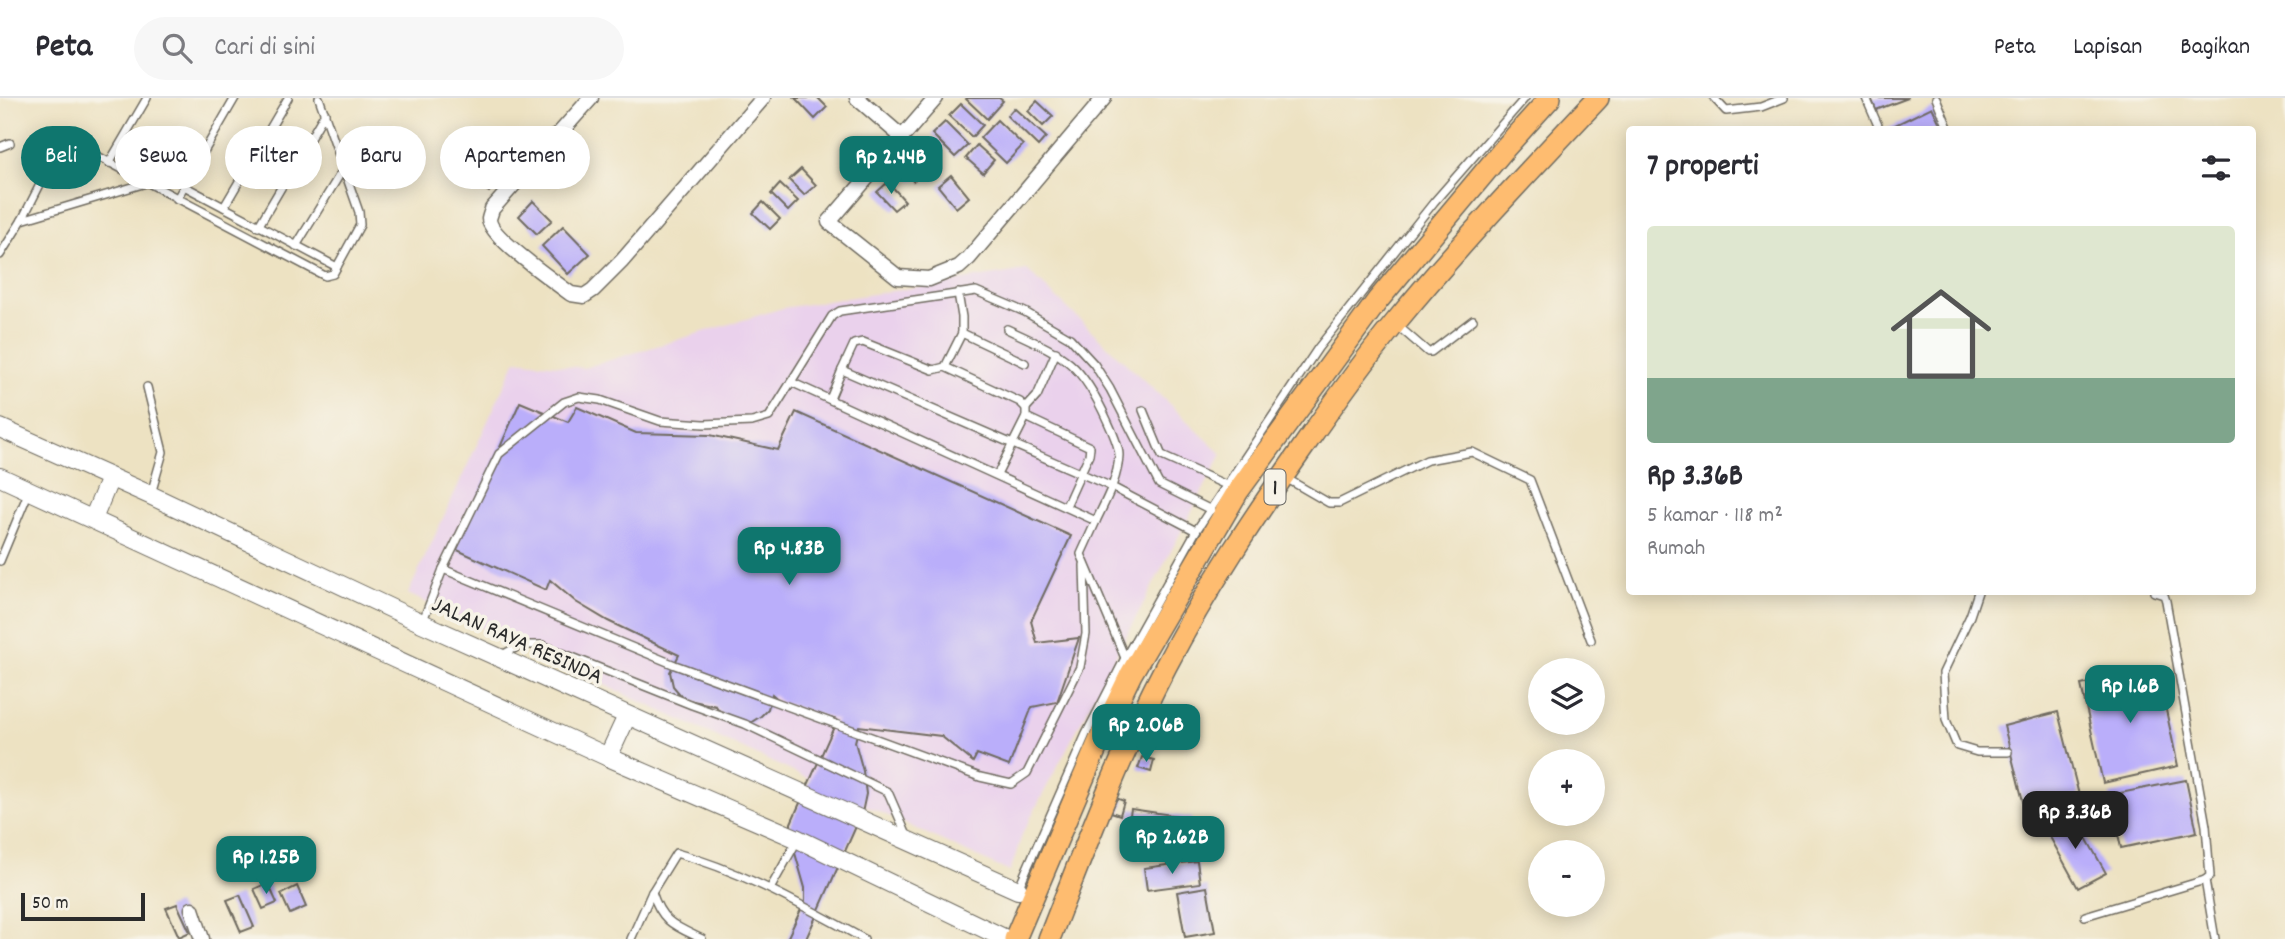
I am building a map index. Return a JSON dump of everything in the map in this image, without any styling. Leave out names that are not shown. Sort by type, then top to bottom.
[{"type":"main road","name":"1","points":[[1004,938],[1131,674],[1238,491],[1378,300],[1550,98]]},
{"type":"main road","name":"1","points":[[1049,939],[1100,808],[1149,698],[1231,553],[1348,384],[1395,323],[1512,189],[1598,98]]},
{"type":"street","points":[[591,98],[492,209],[488,219],[490,226],[501,239],[528,263],[571,294],[578,296],[593,290],[622,261],[763,98]]},
{"type":"street","points":[[857,98],[902,137]]},
{"type":"street","points":[[936,98],[829,222],[898,277],[912,280],[929,279],[959,267],[969,258],[1104,98]]},
{"type":"street","name":"JALAN RAYA RESINDA","points":[[0,428],[422,623],[1018,890]]},
{"type":"street","points":[[0,477],[608,757],[798,839],[1004,938]]},
{"type":"street","points":[[93,519],[110,478]]},
{"type":"street","points":[[608,757],[628,716]]},
{"type":"street","points":[[192,909],[202,939]]},
{"type":"lane","points":[[109,163],[147,98]]},
{"type":"lane","points":[[211,139],[235,98]]},
{"type":"lane","points":[[224,207],[288,98]]},
{"type":"lane","points":[[319,98],[336,142]]},
{"type":"lane","points":[[1018,890],[1086,734],[1196,531],[1318,348],[1434,202],[1525,98]]},
{"type":"lane","points":[[1714,98],[1726,111],[1761,107],[1784,98]]},
{"type":"lane","points":[[1866,98],[1878,126]]},
{"type":"lane","points":[[1936,98],[1947,126]]},
{"type":"lane","points":[[258,226],[325,113]]},
{"type":"lane","points":[[0,147],[10,143]]},
{"type":"lane","points":[[0,255],[22,220],[53,159],[66,149],[84,149],[115,166]]},
{"type":"lane","points":[[296,246],[336,181]]},
{"type":"lane","points":[[22,220],[126,189]]},
{"type":"lane","points":[[158,189],[325,276],[333,274],[360,225],[352,189]]},
{"type":"lane","points":[[177,199],[182,189]]},
{"type":"lane","points":[[190,189],[337,267]]},
{"type":"lane","points":[[422,623],[443,569],[499,454],[564,402],[579,397],[600,400],[660,421],[704,424],[752,422],[769,417],[832,316],[840,311],[958,293],[976,291],[1025,312],[1070,338],[1094,364],[1110,389],[1156,480],[1210,510]]},
{"type":"lane","points":[[945,367],[962,333],[958,293]]},
{"type":"lane","points":[[1395,323],[1428,352],[1434,351],[1473,320]]},
{"type":"lane","points":[[1007,329],[1068,359],[1086,380],[1108,423],[1119,453],[1112,487],[1081,554],[1125,658]]},
{"type":"lane","points":[[962,333],[1026,363]]},
{"type":"lane","points":[[830,400],[854,344],[863,342],[933,370],[945,367],[1014,399],[1027,408]]},
{"type":"lane","points":[[997,475],[1056,352]]},
{"type":"lane","points":[[842,370],[1112,487],[1196,531]]},
{"type":"lane","points":[[790,382],[1096,521]]},
{"type":"lane","points":[[147,387],[163,452],[150,495]]},
{"type":"lane","points":[[1143,410],[1162,456],[1226,485]]},
{"type":"lane","points":[[1026,417],[1090,447],[1066,506]]},
{"type":"lane","points":[[1283,477],[1329,503],[1339,503],[1427,460],[1472,452],[1530,480],[1591,640]]},
{"type":"lane","points":[[0,561],[30,491]]},
{"type":"lane","points":[[443,569],[675,665],[980,777],[1011,783],[1027,773],[1080,667],[1086,634],[1084,565]]},
{"type":"lane","points":[[1977,595],[1944,673],[1946,720],[1958,746],[1977,752],[2008,752]]},
{"type":"lane","points":[[2085,916],[2205,880],[2210,876],[2211,863],[2204,812],[2164,595]]},
{"type":"lane","points":[[500,656],[521,645],[542,645],[692,705],[745,723],[887,792],[911,843]]},
{"type":"lane","points":[[770,889],[798,839]]},
{"type":"lane","points":[[631,939],[652,892],[676,853],[708,862],[770,889],[864,939]]},
{"type":"lane","points":[[2205,880],[2215,939]]},
{"type":"lane","points":[[652,892],[658,909],[672,924],[702,939]]},
{"type":"shaded area","points":[[1027,270],[1222,454],[1023,832],[1010,872],[408,594],[516,360],[584,368],[783,308]]},
{"type":"building","points":[[795,98],[818,98],[827,107],[815,119]]},
{"type":"building","points":[[967,98],[999,98],[1003,101],[987,119]]},
{"type":"building","points":[[1871,98],[1908,98],[1876,110]]},
{"type":"building","points":[[1037,101],[1053,116],[1043,126],[1028,111]]},
{"type":"building","points":[[961,104],[983,125],[972,137],[949,116]]},
{"type":"building","points":[[1932,107],[1941,126],[1893,126]]},
{"type":"building","points":[[1014,108],[1046,137],[1038,146],[1007,116]]},
{"type":"building","points":[[997,120],[1023,145],[1006,163],[980,138]]},
{"type":"building","points":[[945,122],[968,145],[955,157],[932,134]]},
{"type":"building","points":[[928,143],[938,152],[928,163],[918,154]]},
{"type":"building","points":[[977,145],[994,160],[983,173],[966,158]]},
{"type":"building","points":[[909,160],[921,175],[913,181],[902,167]]},
{"type":"building","points":[[801,169],[816,185],[804,195],[789,180]]},
{"type":"building","points":[[951,175],[969,197],[956,208],[938,186]]},
{"type":"building","points":[[888,182],[905,201],[894,210],[877,192]]},
{"type":"building","points":[[780,184],[798,201],[788,211],[771,194]]},
{"type":"building","points":[[533,201],[552,220],[537,234],[519,216]]},
{"type":"building","points":[[763,202],[780,219],[770,229],[753,213]]},
{"type":"building","points":[[563,226],[590,254],[568,274],[542,246]]},
{"type":"building","points":[[520,402],[568,422],[577,407],[636,433],[710,435],[778,450],[796,412],[1071,536],[1031,621],[1037,643],[1079,638],[1057,702],[1032,707],[1009,766],[977,754],[973,762],[941,736],[859,726],[855,742],[866,794],[862,813],[806,939],[787,939],[805,901],[805,888],[791,839],[791,823],[837,720],[781,702],[772,694],[768,709],[750,723],[726,721],[716,706],[684,699],[673,686],[670,672],[679,655],[608,621],[576,602],[550,580],[546,590],[455,549]]},
{"type":"building","points":[[2157,668],[2178,766],[2103,783],[2081,685]]},
{"type":"building","points":[[2058,712],[2079,795],[2025,809],[2004,726]]},
{"type":"building","points":[[1142,757],[1154,760],[1151,772],[1138,768]]},
{"type":"building","points":[[2186,780],[2197,832],[2121,848],[2110,795]]},
{"type":"building","points":[[1116,798],[1124,801],[1120,815],[1111,812]]},
{"type":"building","points":[[1131,809],[1192,818],[1188,843],[1127,833]]},
{"type":"building","points":[[2072,813],[2106,873],[2078,888],[2045,828]]},
{"type":"building","points":[[1197,861],[1200,883],[1147,890],[1144,868]]},
{"type":"building","points":[[268,883],[277,903],[263,909],[254,889]]},
{"type":"building","points":[[297,886],[306,907],[290,914],[281,894]]},
{"type":"building","points":[[1207,887],[1215,932],[1185,937],[1177,892]]},
{"type":"building","points":[[240,895],[254,927],[241,932],[227,900]]},
{"type":"building","points":[[177,904],[190,932],[179,937],[166,908]]}]
